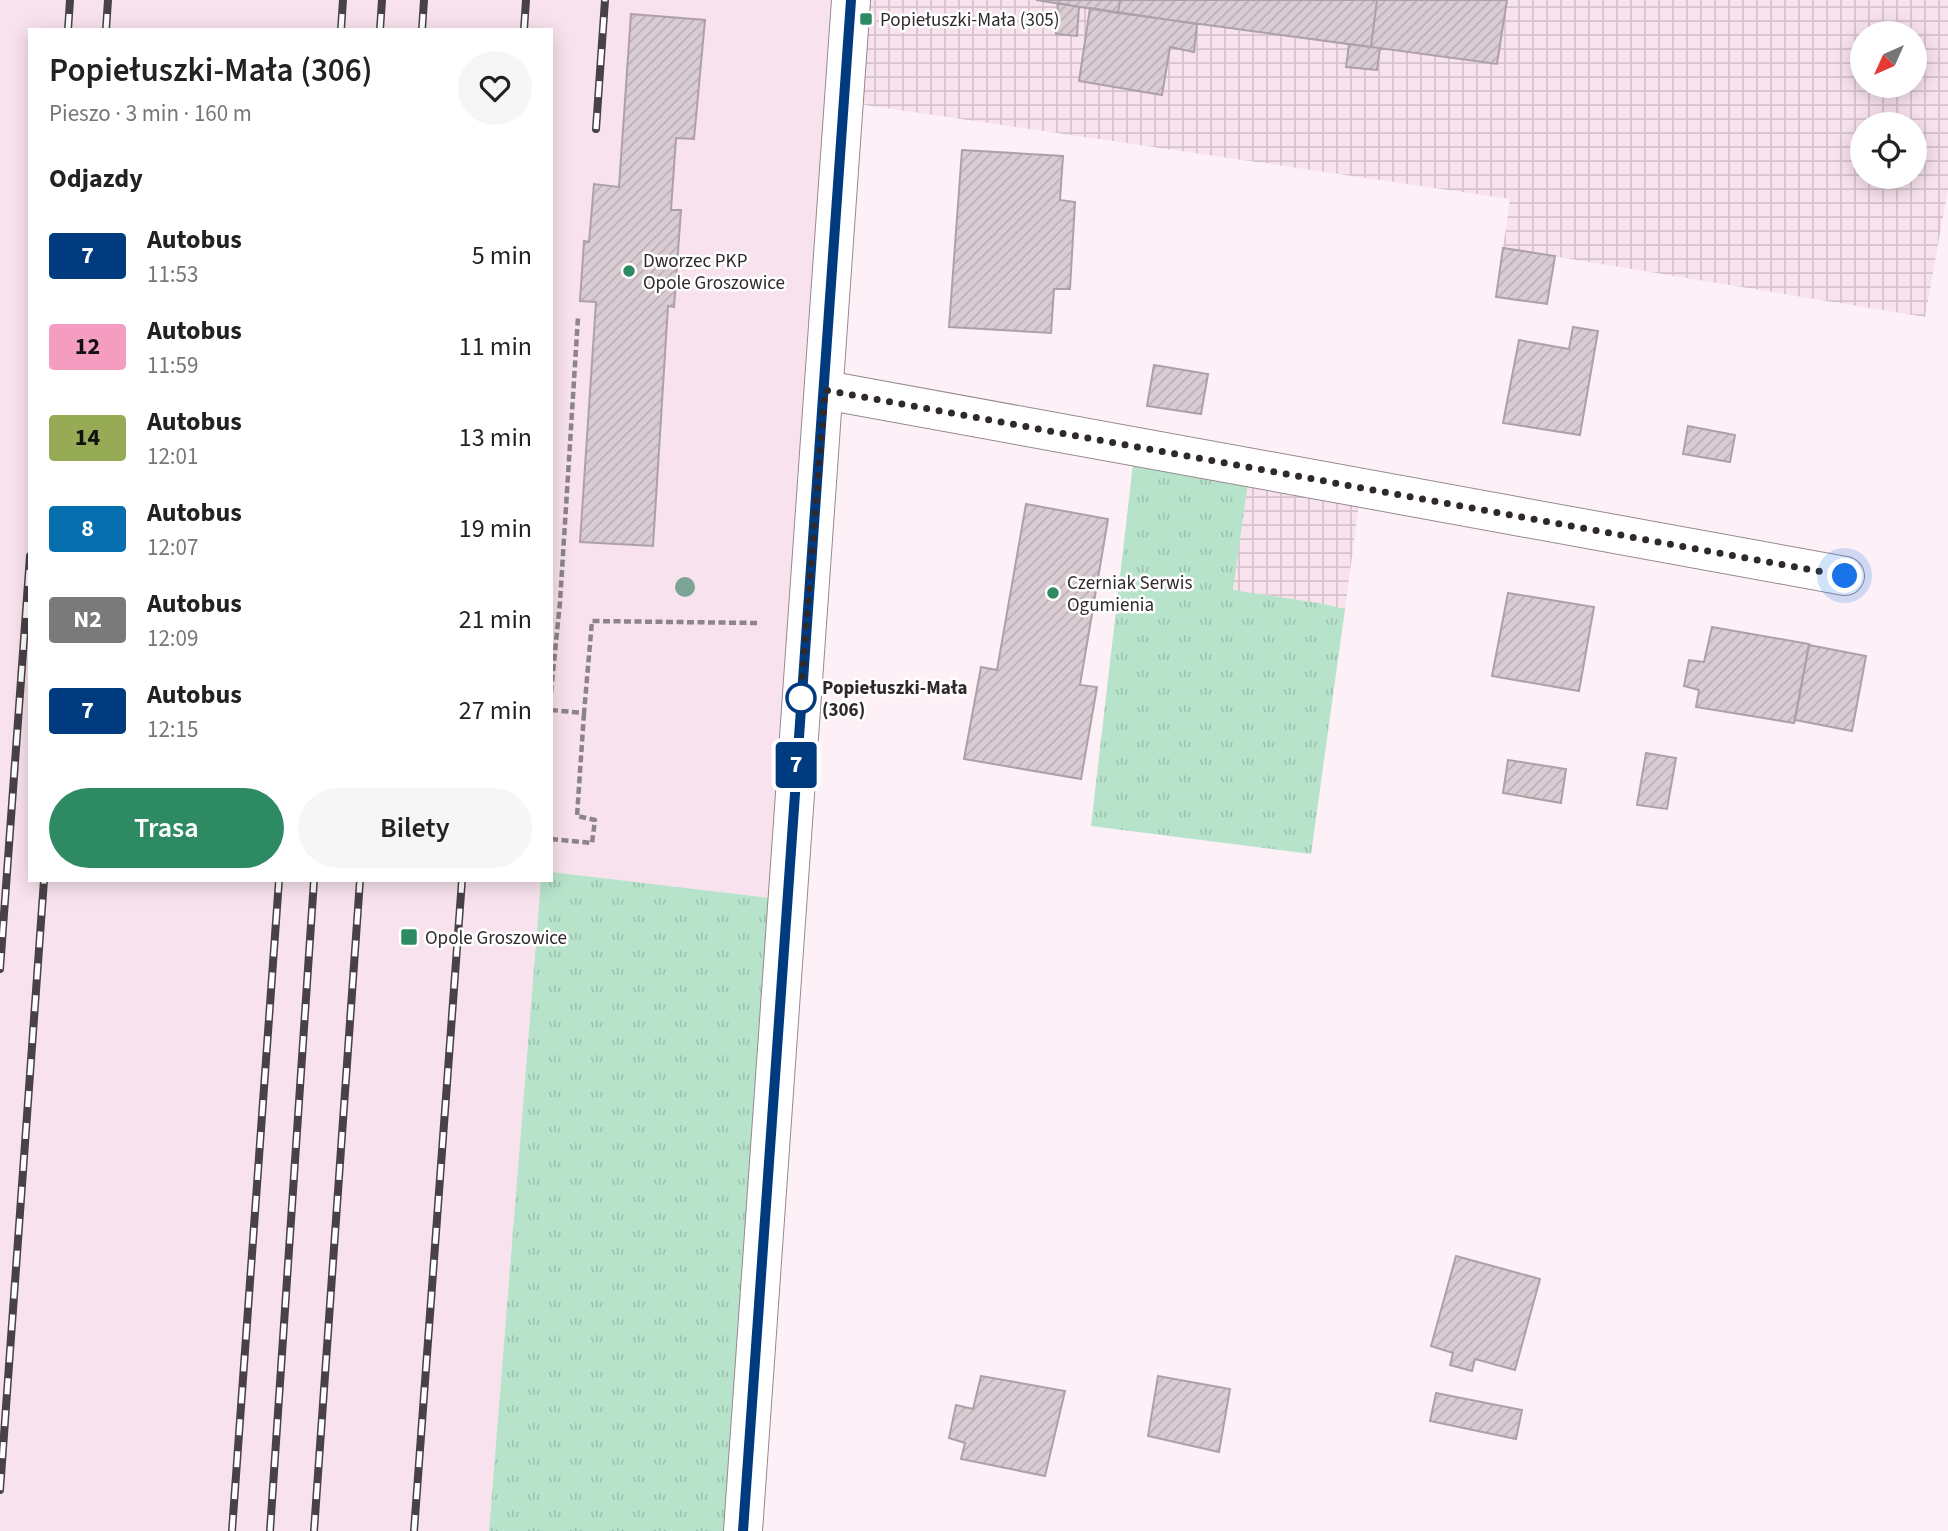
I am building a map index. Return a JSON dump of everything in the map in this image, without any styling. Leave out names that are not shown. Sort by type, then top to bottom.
[{"type":"main road","points":[[743,1531],[851,0]]},
{"type":"main road","points":[[825,390],[1845,576]]},
{"type":"path","points":[[553,672],[578,317]]},
{"type":"path","points":[[553,839],[593,843],[594,820],[577,816],[592,621],[806,623]]},
{"type":"path","points":[[553,710],[584,713]]},
{"type":"shaded area","points":[[0,0],[851,0],[787,900],[553,872],[553,28],[28,28],[28,882],[541,882],[489,1531],[0,1531]]},
{"type":"shaded area","points":[[851,0],[1948,0],[1948,189],[1925,317],[1503,248],[1510,199],[844,102]]},
{"type":"shaded area","points":[[1250,468],[1361,488],[1345,609],[1233,590]]},
{"type":"green space","points":[[1135,447],[1250,468],[1233,590],[1345,609],[1311,854],[1091,826]]},
{"type":"green space","points":[[553,872],[787,900],[743,1531],[489,1531],[541,882],[553,882]]},
{"type":"building","points":[[1036,0],[1120,0],[1118,13]]},
{"type":"building","points":[[1120,0],[1377,0],[1371,47],[1118,13]]},
{"type":"building","points":[[1377,0],[1507,0],[1497,64],[1371,47]]},
{"type":"building","points":[[1058,3],[1079,7],[1077,36],[1056,34]]},
{"type":"building","points":[[1090,8],[1197,24],[1194,52],[1170,47],[1162,95],[1079,81]]},
{"type":"building","name":"Dworzec PKP Opole Groszowice","points":[[631,14],[705,20],[694,139],[676,138],[671,210],[681,210],[674,307],[668,306],[653,546],[580,542],[596,302],[580,301],[584,241],[589,242],[594,184],[619,187]]},
{"type":"building","points":[[1349,44],[1380,48],[1377,70],[1346,67]]},
{"type":"building","points":[[962,150],[1063,156],[1060,200],[1075,202],[1070,289],[1054,289],[1051,333],[949,327]]},
{"type":"building","points":[[1503,248],[1555,256],[1547,304],[1496,297]]},
{"type":"building","points":[[1573,327],[1598,331],[1580,435],[1503,423],[1519,340],[1569,349]]},
{"type":"building","points":[[1154,365],[1208,374],[1201,414],[1147,406]]},
{"type":"building","points":[[1688,426],[1735,435],[1730,462],[1683,454]]},
{"type":"building","name":"Czerniak Serwis Ogumienia","points":[[1026,504],[1108,519],[1080,685],[1097,687],[1081,779],[964,759],[981,667],[997,670]]},
{"type":"building","points":[[1508,593],[1594,607],[1579,691],[1492,676]]},
{"type":"building","points":[[1712,627],[1809,644],[1794,723],[1696,707],[1699,690],[1684,686],[1689,660],[1704,662]]},
{"type":"building","points":[[1809,645],[1866,656],[1852,731],[1795,720]]},
{"type":"building","points":[[1646,753],[1676,758],[1667,809],[1637,805]]},
{"type":"building","points":[[1508,760],[1566,769],[1561,803],[1503,793]]},
{"type":"building","points":[[1456,1256],[1540,1279],[1515,1370],[1475,1359],[1472,1371],[1450,1365],[1453,1353],[1431,1346]]},
{"type":"building","points":[[981,1376],[1065,1391],[1045,1476],[961,1459],[965,1443],[949,1438],[956,1405],[973,1409]]},
{"type":"building","points":[[1158,1376],[1230,1389],[1219,1452],[1148,1436]]},
{"type":"building","points":[[1436,1393],[1522,1410],[1516,1439],[1430,1421]]},
{"type":"railway","points":[[68,28],[70,0]]},
{"type":"railway","points":[[106,28],[108,0]]},
{"type":"railway","points":[[341,28],[343,0]]},
{"type":"railway","points":[[380,28],[382,0]]},
{"type":"railway","points":[[422,28],[424,0]]},
{"type":"railway","points":[[524,28],[526,0]]},
{"type":"railway","points":[[596,129],[605,0]]},
{"type":"railway","points":[[0,969],[28,584]]},
{"type":"railway","points":[[0,1490],[44,882]]},
{"type":"railway","points":[[232,1531],[279,882]]},
{"type":"railway","points":[[270,1531],[314,882]]},
{"type":"railway","points":[[314,1531],[360,882]]},
{"type":"railway","points":[[414,1531],[462,882]]},
{"type":"bus line","name":"7","points":[[743,1531],[851,0]]},
{"type":"place","name":"Popiełuszki-Mała (305)","points":[[866,19]]},
{"type":"place","name":"Dworzec PKP Opole Groszowice","points":[[629,271]]},
{"type":"place","name":"Czerniak Serwis Ogumienia","points":[[1053,593]]},
{"type":"place","name":"Popiełuszki-Mała (306)","points":[[801,698]]},
{"type":"place","name":"Opole Groszowice","points":[[409,937]]},
{"type":"route","points":[[801,698],[800,706],[825,390],[1845,576]]}]
